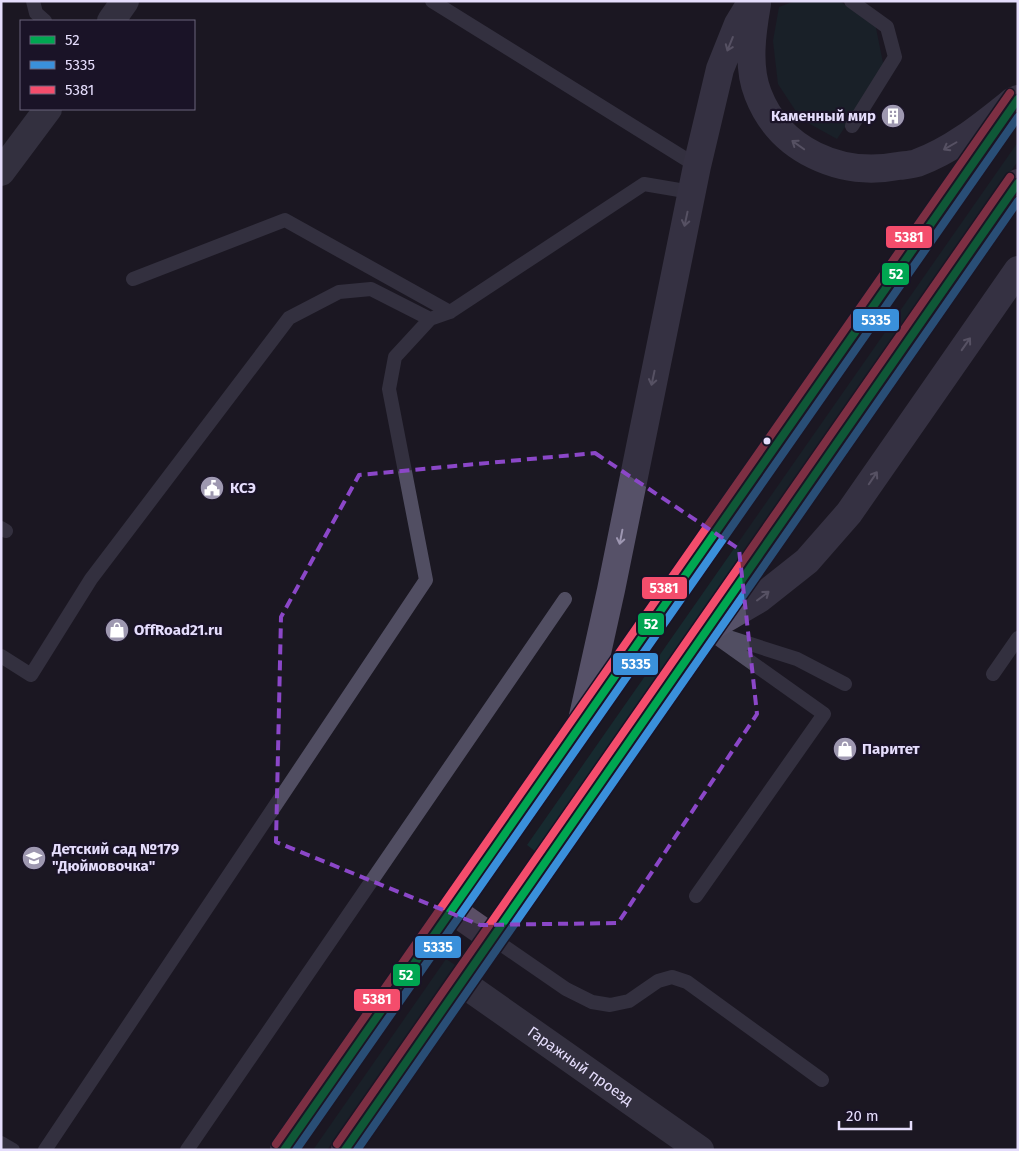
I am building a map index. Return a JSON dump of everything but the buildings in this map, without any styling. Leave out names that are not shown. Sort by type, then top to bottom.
[{"type":"main road","points":[[284,1150],[1018,98]]},
{"type":"main road","points":[[345,1150],[1018,183]]},
{"type":"main road","points":[[452,910],[492,938]]},
{"type":"street","points":[[112,20],[125,1]]},
{"type":"street","points":[[581,725],[697,166],[720,69],[738,24],[752,1]]},
{"type":"street","points":[[757,1],[753,26],[752,64],[757,93],[771,121],[794,144],[821,160],[850,168],[880,170],[916,163],[950,147],[984,125],[1018,98]]},
{"type":"street","points":[[1,172],[47,110]]},
{"type":"street","points":[[706,630],[759,599],[807,561],[849,513],[1018,270]]},
{"type":"street","name":"Гаражный проезд","points":[[461,982],[700,1150]]},
{"type":"lane","points":[[32,1],[36,13],[44,20]]},
{"type":"lane","points":[[432,1],[697,166]]},
{"type":"lane","points":[[852,1],[887,27],[895,57],[852,126]]},
{"type":"lane","points":[[45,1150],[426,580],[389,389],[395,358],[430,320],[450,312],[644,184],[691,192]]},
{"type":"lane","points":[[133,279],[285,220],[450,312]]},
{"type":"lane","points":[[1,656],[31,675],[91,579],[289,318],[339,292],[371,289],[430,320]]},
{"type":"lane","points":[[187,1150],[565,599]]},
{"type":"lane","points":[[706,630],[798,659],[845,684]]},
{"type":"lane","points":[[696,896],[824,714],[706,630]]},
{"type":"lane","points":[[993,674],[1018,638]]},
{"type":"lane","points":[[492,938],[566,989],[592,1002],[610,1005],[629,1001],[658,981],[672,977],[687,982],[822,1080]]},
{"type":"lane","points":[[1,1143],[13,1150]]},
{"type":"highlighted area","points":[[595,453],[739,549],[757,714],[618,923],[480,925],[276,842],[281,617],[359,475]]},
{"type":"green space","points":[[795,1],[839,1],[875,23],[884,68],[837,139],[801,119],[778,84],[773,41],[779,7]]},
{"type":"green space","points":[[1018,142],[1018,161],[536,852],[527,845]]},
{"type":"green space","points":[[446,959],[455,965],[327,1150],[313,1150]]},
{"type":"transit line","name":"5381","points":[[276,1144],[1010,93]]},
{"type":"transit line","name":"52","points":[[284,1150],[1018,99]]},
{"type":"transit line","name":"5335","points":[[296,1150],[1018,117]]},
{"type":"transit line","name":"5381","points":[[337,1144],[1010,177]]},
{"type":"transit line","name":"52","points":[[345,1150],[1018,183]]},
{"type":"transit line","name":"5335","points":[[357,1150],[1018,201]]},
{"type":"place","name":"Каменный мир","points":[[893,116]]},
{"type":"place","name":"КСЭ","points":[[212,488]]},
{"type":"place","name":"OffRoad21.ru","points":[[117,630]]},
{"type":"place","name":"Паритет","points":[[845,749]]},
{"type":"place","name":"Детский сад №179 \"Дюймовочка\"","points":[[34,858]]}]
